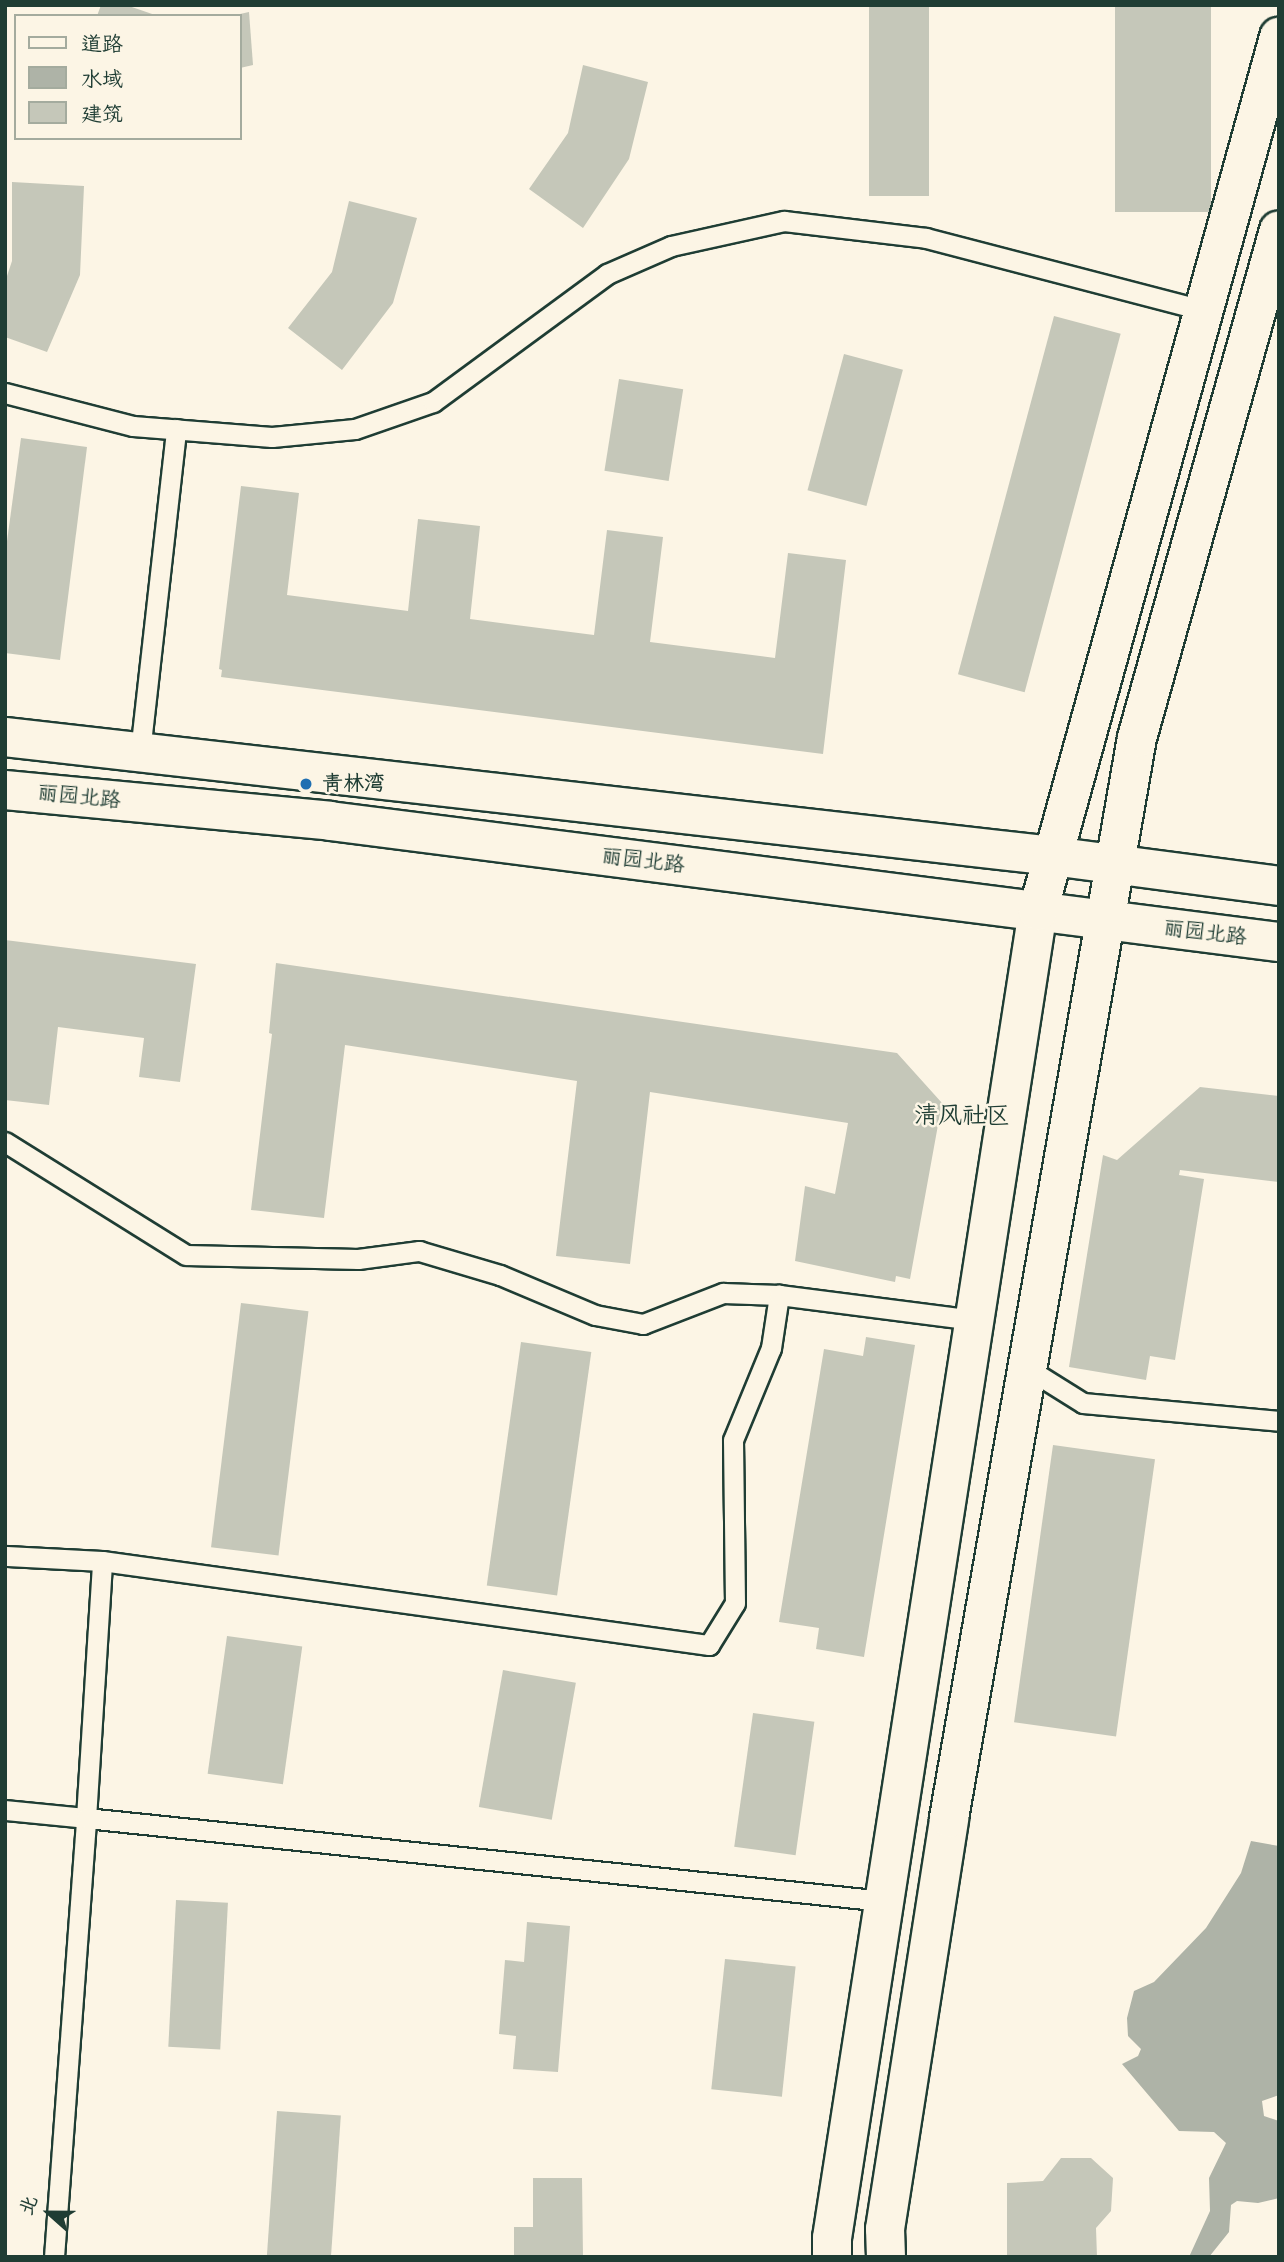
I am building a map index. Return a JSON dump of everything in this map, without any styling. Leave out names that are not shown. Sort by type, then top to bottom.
[{"type":"street","points":[[832,2257],[832,2238],[1038,911],[1279,37]]},
{"type":"street","points":[[886,2257],[886,2229],[949,1818],[1137,738],[1279,230]]},
{"type":"street","points":[[5,737],[1052,856],[1279,886]]},
{"type":"street","name":"丽园北路","points":[[5,790],[330,821],[1279,942]]},
{"type":"lane","points":[[5,393],[133,426],[272,437],[355,429],[433,402],[607,274],[671,246],[784,222],[926,238],[1203,310]]},
{"type":"lane","points":[[140,752],[176,429]]},
{"type":"lane","points":[[5,1142],[186,1255],[358,1259],[419,1251],[500,1275],[594,1315],[643,1324],[723,1293],[779,1295],[974,1320]]},
{"type":"lane","points":[[5,1556],[102,1561],[709,1645],[735,1603],[733,1440],[771,1348],[779,1295]]},
{"type":"lane","points":[[1027,1368],[1083,1403],[1279,1421]]},
{"type":"lane","points":[[54,2257],[102,1561]]},
{"type":"lane","points":[[5,1810],[884,1901]]},
{"type":"water","points":[[1251,1841],[1279,1846],[1279,2095],[1262,2101],[1264,2116],[1279,2121],[1279,2198],[1258,2203],[1237,2201],[1231,2205],[1229,2232],[1209,2257],[1189,2257],[1210,2211],[1209,2178],[1226,2143],[1214,2132],[1179,2131],[1122,2064],[1138,2056],[1141,2049],[1128,2036],[1127,2018],[1134,1991],[1154,1982],[1206,1928],[1241,1873]]},
{"type":"building","points":[[101,5],[126,5],[152,14],[98,14]]},
{"type":"building","points":[[869,5],[929,5],[929,196],[869,196]]},
{"type":"building","points":[[1115,5],[1211,5],[1211,212],[1115,212]]},
{"type":"building","points":[[249,12],[253,65],[242,68],[242,14]]},
{"type":"building","points":[[583,65],[648,82],[629,159],[583,228],[529,189],[568,133]]},
{"type":"building","points":[[12,182],[84,186],[80,275],[47,352],[5,337],[5,282],[12,261]]},
{"type":"building","points":[[349,201],[417,218],[393,303],[342,370],[288,328],[332,272]]},
{"type":"building","points":[[1054,316],[1121,334],[1025,692],[958,674]]},
{"type":"building","points":[[844,354],[903,370],[866,506],[808,490]]},
{"type":"building","points":[[619,379],[683,389],[669,481],[604,471]]},
{"type":"building","points":[[21,438],[87,447],[60,660],[5,653],[5,556]]},
{"type":"building","points":[[241,486],[299,493],[287,595],[408,611],[418,519],[480,526],[470,619],[594,635],[607,530],[663,537],[650,642],[775,658],[788,553],[846,560],[823,754],[221,677],[222,670],[219,669]]},
{"type":"building","points":[[5,940],[196,964],[180,1082],[139,1077],[144,1038],[58,1027],[49,1105],[5,1100]]},
{"type":"building","points":[[276,963],[897,1053],[942,1103],[910,1279],[896,1276],[895,1282],[795,1261],[805,1186],[835,1194],[848,1123],[650,1092],[630,1264],[556,1256],[577,1081],[345,1045],[324,1218],[251,1210],[272,1034],[269,1033]]},
{"type":"building","points":[[1200,1087],[1279,1096],[1279,1182],[1180,1170],[1179,1175],[1204,1179],[1175,1360],[1150,1356],[1146,1380],[1069,1367],[1103,1155],[1117,1160]]},
{"type":"building","points":[[241,1303],[308,1311],[279,1555],[211,1547]]},
{"type":"building","points":[[866,1337],[915,1345],[864,1657],[816,1649],[819,1628],[779,1622],[824,1349],[863,1356]]},
{"type":"building","points":[[521,1342],[591,1352],[557,1595],[487,1586]]},
{"type":"building","points":[[1053,1445],[1155,1459],[1116,1737],[1014,1722]]},
{"type":"building","points":[[227,1636],[302,1647],[283,1784],[208,1774]]},
{"type":"building","points":[[503,1670],[576,1683],[552,1820],[479,1807]]},
{"type":"building","points":[[753,1713],[814,1722],[796,1855],[734,1847]]},
{"type":"building","points":[[176,1900],[228,1903],[220,2050],[168,2047]]},
{"type":"building","points":[[527,1922],[570,1926],[558,2072],[513,2069],[516,2036],[499,2034],[505,1960],[524,1962]]},
{"type":"building","points":[[725,1959],[796,1966],[782,2097],[711,2089]]},
{"type":"building","points":[[277,2111],[341,2115],[331,2257],[267,2257]]},
{"type":"building","points":[[1061,2158],[1091,2158],[1113,2178],[1111,2211],[1096,2228],[1097,2257],[1007,2257],[1007,2183],[1043,2181]]},
{"type":"building","points":[[533,2178],[582,2178],[583,2257],[514,2257],[514,2227],[533,2227]]},
{"type":"place","name":"青林湾","points":[[306,784]]},
{"type":"district","name":"清风社区","points":[[962,1116]]}]
